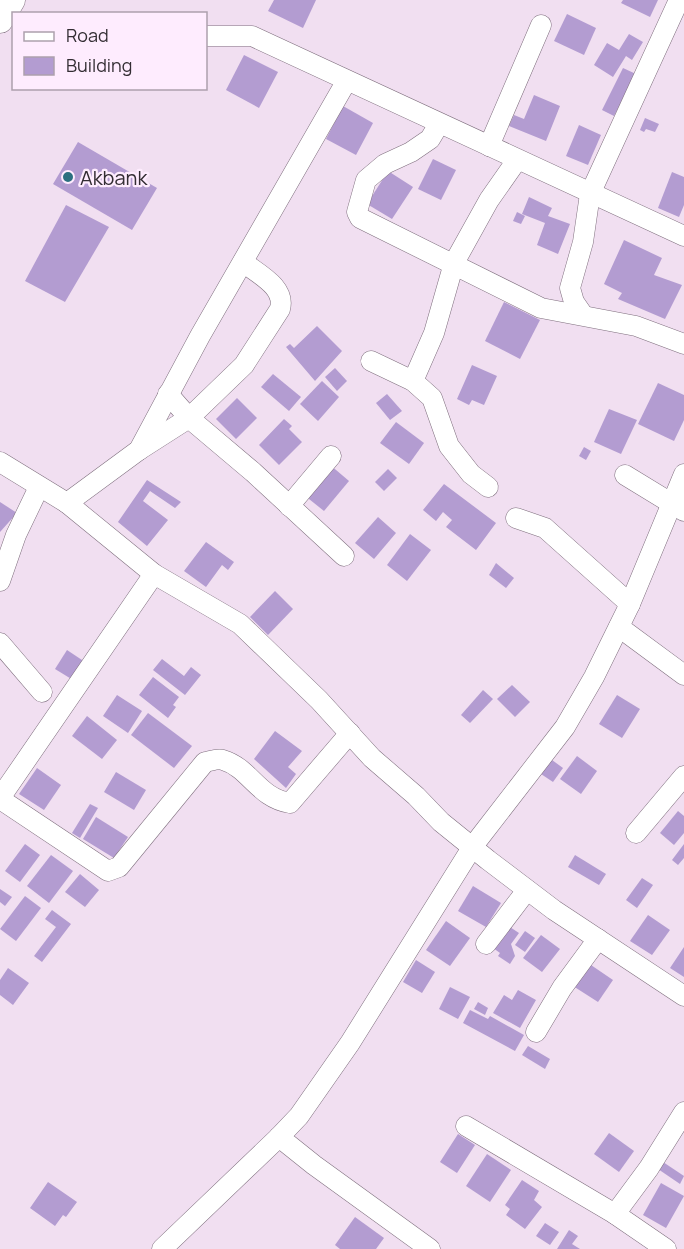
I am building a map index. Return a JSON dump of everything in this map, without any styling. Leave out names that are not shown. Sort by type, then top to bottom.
[{"type":"street","points":[[583,315],[574,302],[570,288],[583,242],[590,194],[679,0]]},
{"type":"street","points":[[489,146],[542,25]]},
{"type":"street","points":[[207,36],[252,36],[346,82],[684,236]]},
{"type":"street","points":[[139,450],[168,394],[346,82]]},
{"type":"street","points":[[439,123],[430,139],[411,152],[385,164],[366,180],[357,212],[360,218],[541,308],[636,326],[684,344]]},
{"type":"street","points":[[414,381],[434,333],[454,263],[489,200],[517,160]]},
{"type":"street","points":[[67,503],[139,450],[189,418],[244,365],[280,309],[282,301],[278,289],[243,262]]},
{"type":"street","points":[[371,361],[414,381],[432,398],[440,413],[449,446],[471,474],[488,487]]},
{"type":"street","points":[[168,394],[189,418],[344,556]]},
{"type":"street","points":[[289,506],[331,456]]},
{"type":"street","points":[[0,462],[67,503],[154,574],[240,624],[319,700],[372,758],[416,796],[441,822],[527,890],[684,996]]},
{"type":"street","points":[[162,1249],[299,1116],[350,1042],[473,846],[565,727],[619,627],[678,507],[684,474]]},
{"type":"street","points":[[625,475],[678,507]]},
{"type":"street","points":[[0,581],[16,535],[39,487]]},
{"type":"street","points":[[516,518],[545,528],[630,603]]},
{"type":"street","points":[[154,574],[0,799],[108,871],[119,867],[205,762],[221,758],[231,763],[275,800],[290,803],[350,733]]},
{"type":"street","points":[[619,627],[684,675]]},
{"type":"street","points":[[0,643],[42,692]]},
{"type":"street","points":[[636,833],[684,776]]},
{"type":"street","points":[[486,944],[527,890]]},
{"type":"street","points":[[536,1032],[562,988],[598,939]]},
{"type":"street","points":[[615,1214],[649,1168],[684,1112]]},
{"type":"street","points":[[466,1126],[615,1214],[666,1249]]},
{"type":"street","points":[[279,1137],[314,1166],[430,1249]]},
{"type":"building","points":[[274,0],[316,0],[303,28],[268,11]]},
{"type":"building","points":[[623,0],[658,0],[650,17],[621,3]]},
{"type":"building","points":[[567,14],[596,28],[584,55],[554,41]]},
{"type":"building","points":[[629,34],[643,42],[632,60],[626,56],[613,77],[594,65],[607,43],[619,50]]},
{"type":"building","points":[[244,55],[278,72],[259,108],[226,90]]},
{"type":"building","points":[[623,68],[636,74],[614,116],[602,110]]},
{"type":"building","points":[[534,95],[560,106],[546,141],[509,126],[514,115],[524,119]]},
{"type":"building","points":[[343,106],[373,123],[356,155],[326,139]]},
{"type":"building","points":[[645,118],[659,124],[655,132],[640,130]]},
{"type":"building","points":[[579,125],[601,135],[588,165],[566,156]]},
{"type":"building","points":[[78,142],[157,188],[132,230],[53,184]]},
{"type":"building","points":[[433,159],[456,170],[441,200],[418,189]]},
{"type":"building","points":[[388,171],[413,187],[392,219],[367,204]]},
{"type":"building","points":[[672,172],[684,177],[684,205],[679,217],[658,208]]},
{"type":"building","points":[[529,197],[552,208],[548,216],[570,224],[558,254],[537,245],[545,223],[522,214]]},
{"type":"building","points":[[66,205],[109,227],[65,302],[25,281]]},
{"type":"building","points":[[517,212],[525,216],[521,224],[513,221]]},
{"type":"building","points":[[624,240],[662,258],[654,275],[682,285],[665,319],[618,299],[622,293],[604,284]]},
{"type":"building","points":[[504,302],[540,320],[520,359],[485,341]]},
{"type":"building","points":[[317,326],[342,351],[315,381],[286,347],[290,344],[294,348]]},
{"type":"building","points":[[472,365],[497,376],[484,405],[472,400],[469,405],[457,399]]},
{"type":"building","points":[[335,368],[347,381],[337,391],[325,377]]},
{"type":"building","points":[[273,374],[301,397],[289,411],[261,387]]},
{"type":"building","points":[[322,381],[339,397],[318,421],[300,404]]},
{"type":"building","points":[[658,383],[684,395],[684,420],[674,441],[638,424]]},
{"type":"building","points":[[387,394],[402,411],[390,420],[376,403]]},
{"type":"building","points":[[237,398],[257,418],[236,439],[216,419]]},
{"type":"building","points":[[609,409],[637,420],[621,454],[594,442]]},
{"type":"building","points":[[284,419],[292,426],[289,429],[302,442],[279,465],[259,445]]},
{"type":"building","points":[[396,422],[424,443],[409,464],[380,443]]},
{"type":"building","points":[[584,447],[591,451],[586,460],[579,456]]},
{"type":"building","points":[[329,464],[349,481],[324,511],[304,495]]},
{"type":"building","points":[[388,469],[397,478],[384,491],[375,482]]},
{"type":"building","points":[[147,480],[181,502],[175,508],[150,491],[143,501],[168,520],[147,546],[118,522]]},
{"type":"building","points":[[444,484],[496,523],[476,550],[446,527],[452,520],[443,512],[436,521],[423,510]]},
{"type":"building","points":[[0,502],[17,513],[0,532]]},
{"type":"building","points":[[378,517],[396,533],[374,559],[355,543]]},
{"type":"building","points":[[410,534],[431,550],[407,581],[387,565]]},
{"type":"building","points":[[206,542],[234,562],[228,570],[222,565],[206,587],[184,571]]},
{"type":"building","points":[[496,563],[514,578],[506,588],[489,575]]},
{"type":"building","points":[[275,591],[293,609],[268,635],[250,617]]},
{"type":"building","points":[[67,650],[85,662],[73,680],[55,669]]},
{"type":"building","points":[[162,659],[184,676],[191,667],[201,675],[185,695],[153,670]]},
{"type":"building","points":[[153,677],[179,697],[173,705],[176,707],[168,718],[139,695]]},
{"type":"building","points":[[512,685],[530,702],[515,717],[497,699]]},
{"type":"building","points":[[483,690],[493,699],[470,723],[461,715]]},
{"type":"building","points":[[117,695],[142,711],[128,733],[103,716]]},
{"type":"building","points":[[617,695],[640,709],[622,738],[599,724]]},
{"type":"building","points":[[148,713],[192,746],[174,768],[131,735]]},
{"type":"building","points":[[87,716],[117,740],[102,759],[72,736]]},
{"type":"building","points":[[275,731],[302,751],[288,767],[296,774],[286,788],[254,759]]},
{"type":"building","points":[[577,756],[597,771],[581,794],[560,779]]},
{"type":"building","points":[[552,760],[563,768],[553,782],[541,774]]},
{"type":"building","points":[[37,768],[61,785],[44,810],[19,794]]},
{"type":"building","points":[[116,772],[146,790],[134,810],[104,792]]},
{"type":"building","points":[[90,804],[98,808],[80,838],[72,833]]},
{"type":"building","points":[[678,811],[684,816],[684,833],[674,845],[660,833]]},
{"type":"building","points":[[96,817],[128,837],[114,858],[83,839]]},
{"type":"building","points":[[25,844],[40,855],[20,882],[5,871]]},
{"type":"building","points":[[684,844],[684,858],[678,865],[672,860]]},
{"type":"building","points":[[51,855],[73,871],[49,903],[27,886]]},
{"type":"building","points":[[575,855],[606,874],[599,885],[568,867]]},
{"type":"building","points":[[80,874],[99,890],[85,907],[65,892]]},
{"type":"building","points":[[642,878],[653,885],[637,908],[626,900]]},
{"type":"building","points":[[473,886],[501,903],[486,927],[458,911]]},
{"type":"building","points":[[0,889],[12,897],[5,906],[0,902]]},
{"type":"building","points":[[25,896],[41,908],[16,941],[0,929]]},
{"type":"building","points":[[52,910],[71,924],[42,962],[34,956],[56,927],[45,919]]},
{"type":"building","points":[[648,915],[670,930],[652,955],[630,941]]},
{"type":"building","points":[[446,921],[470,938],[450,966],[426,950]]},
{"type":"building","points":[[504,923],[519,933],[511,944],[515,956],[510,964],[498,956],[500,953],[489,945]]},
{"type":"building","points":[[525,931],[535,938],[525,952],[515,945]]},
{"type":"building","points":[[541,935],[560,949],[542,972],[523,958]]},
{"type":"building","points":[[684,947],[684,977],[670,968]]},
{"type":"building","points":[[416,960],[435,972],[422,993],[403,982]]},
{"type":"building","points":[[588,963],[613,980],[598,1002],[573,986]]},
{"type":"building","points":[[8,968],[29,983],[13,1005],[0,995],[0,980]]},
{"type":"building","points":[[450,987],[470,997],[458,1019],[439,1009]]},
{"type":"building","points":[[518,990],[536,1000],[520,1028],[493,1013],[504,995],[512,1000]]},
{"type":"building","points":[[478,1002],[488,1008],[485,1015],[474,1009]]},
{"type":"building","points":[[470,1010],[488,1019],[490,1016],[524,1035],[515,1051],[463,1023]]},
{"type":"building","points":[[528,1046],[550,1059],[545,1069],[522,1055]]},
{"type":"building","points":[[609,1133],[634,1151],[619,1172],[594,1154]]},
{"type":"building","points":[[458,1134],[475,1145],[457,1173],[440,1162]]},
{"type":"building","points":[[487,1154],[511,1170],[490,1202],[466,1186]]},
{"type":"building","points":[[663,1162],[684,1176],[680,1184],[658,1169]]},
{"type":"building","points":[[522,1180],[539,1191],[534,1200],[542,1207],[525,1229],[506,1215],[510,1209],[505,1205]]},
{"type":"building","points":[[48,1182],[77,1202],[66,1217],[63,1215],[55,1226],[30,1208]]},
{"type":"building","points":[[661,1183],[684,1196],[666,1228],[643,1215]]},
{"type":"building","points":[[355,1217],[384,1238],[376,1249],[340,1249],[335,1245]]},
{"type":"building","points":[[545,1223],[559,1232],[550,1245],[536,1236]]},
{"type":"building","points":[[569,1230],[578,1236],[572,1244],[580,1249],[557,1249]]},
{"type":"place","name":"Akbank","points":[[68,177]]}]
